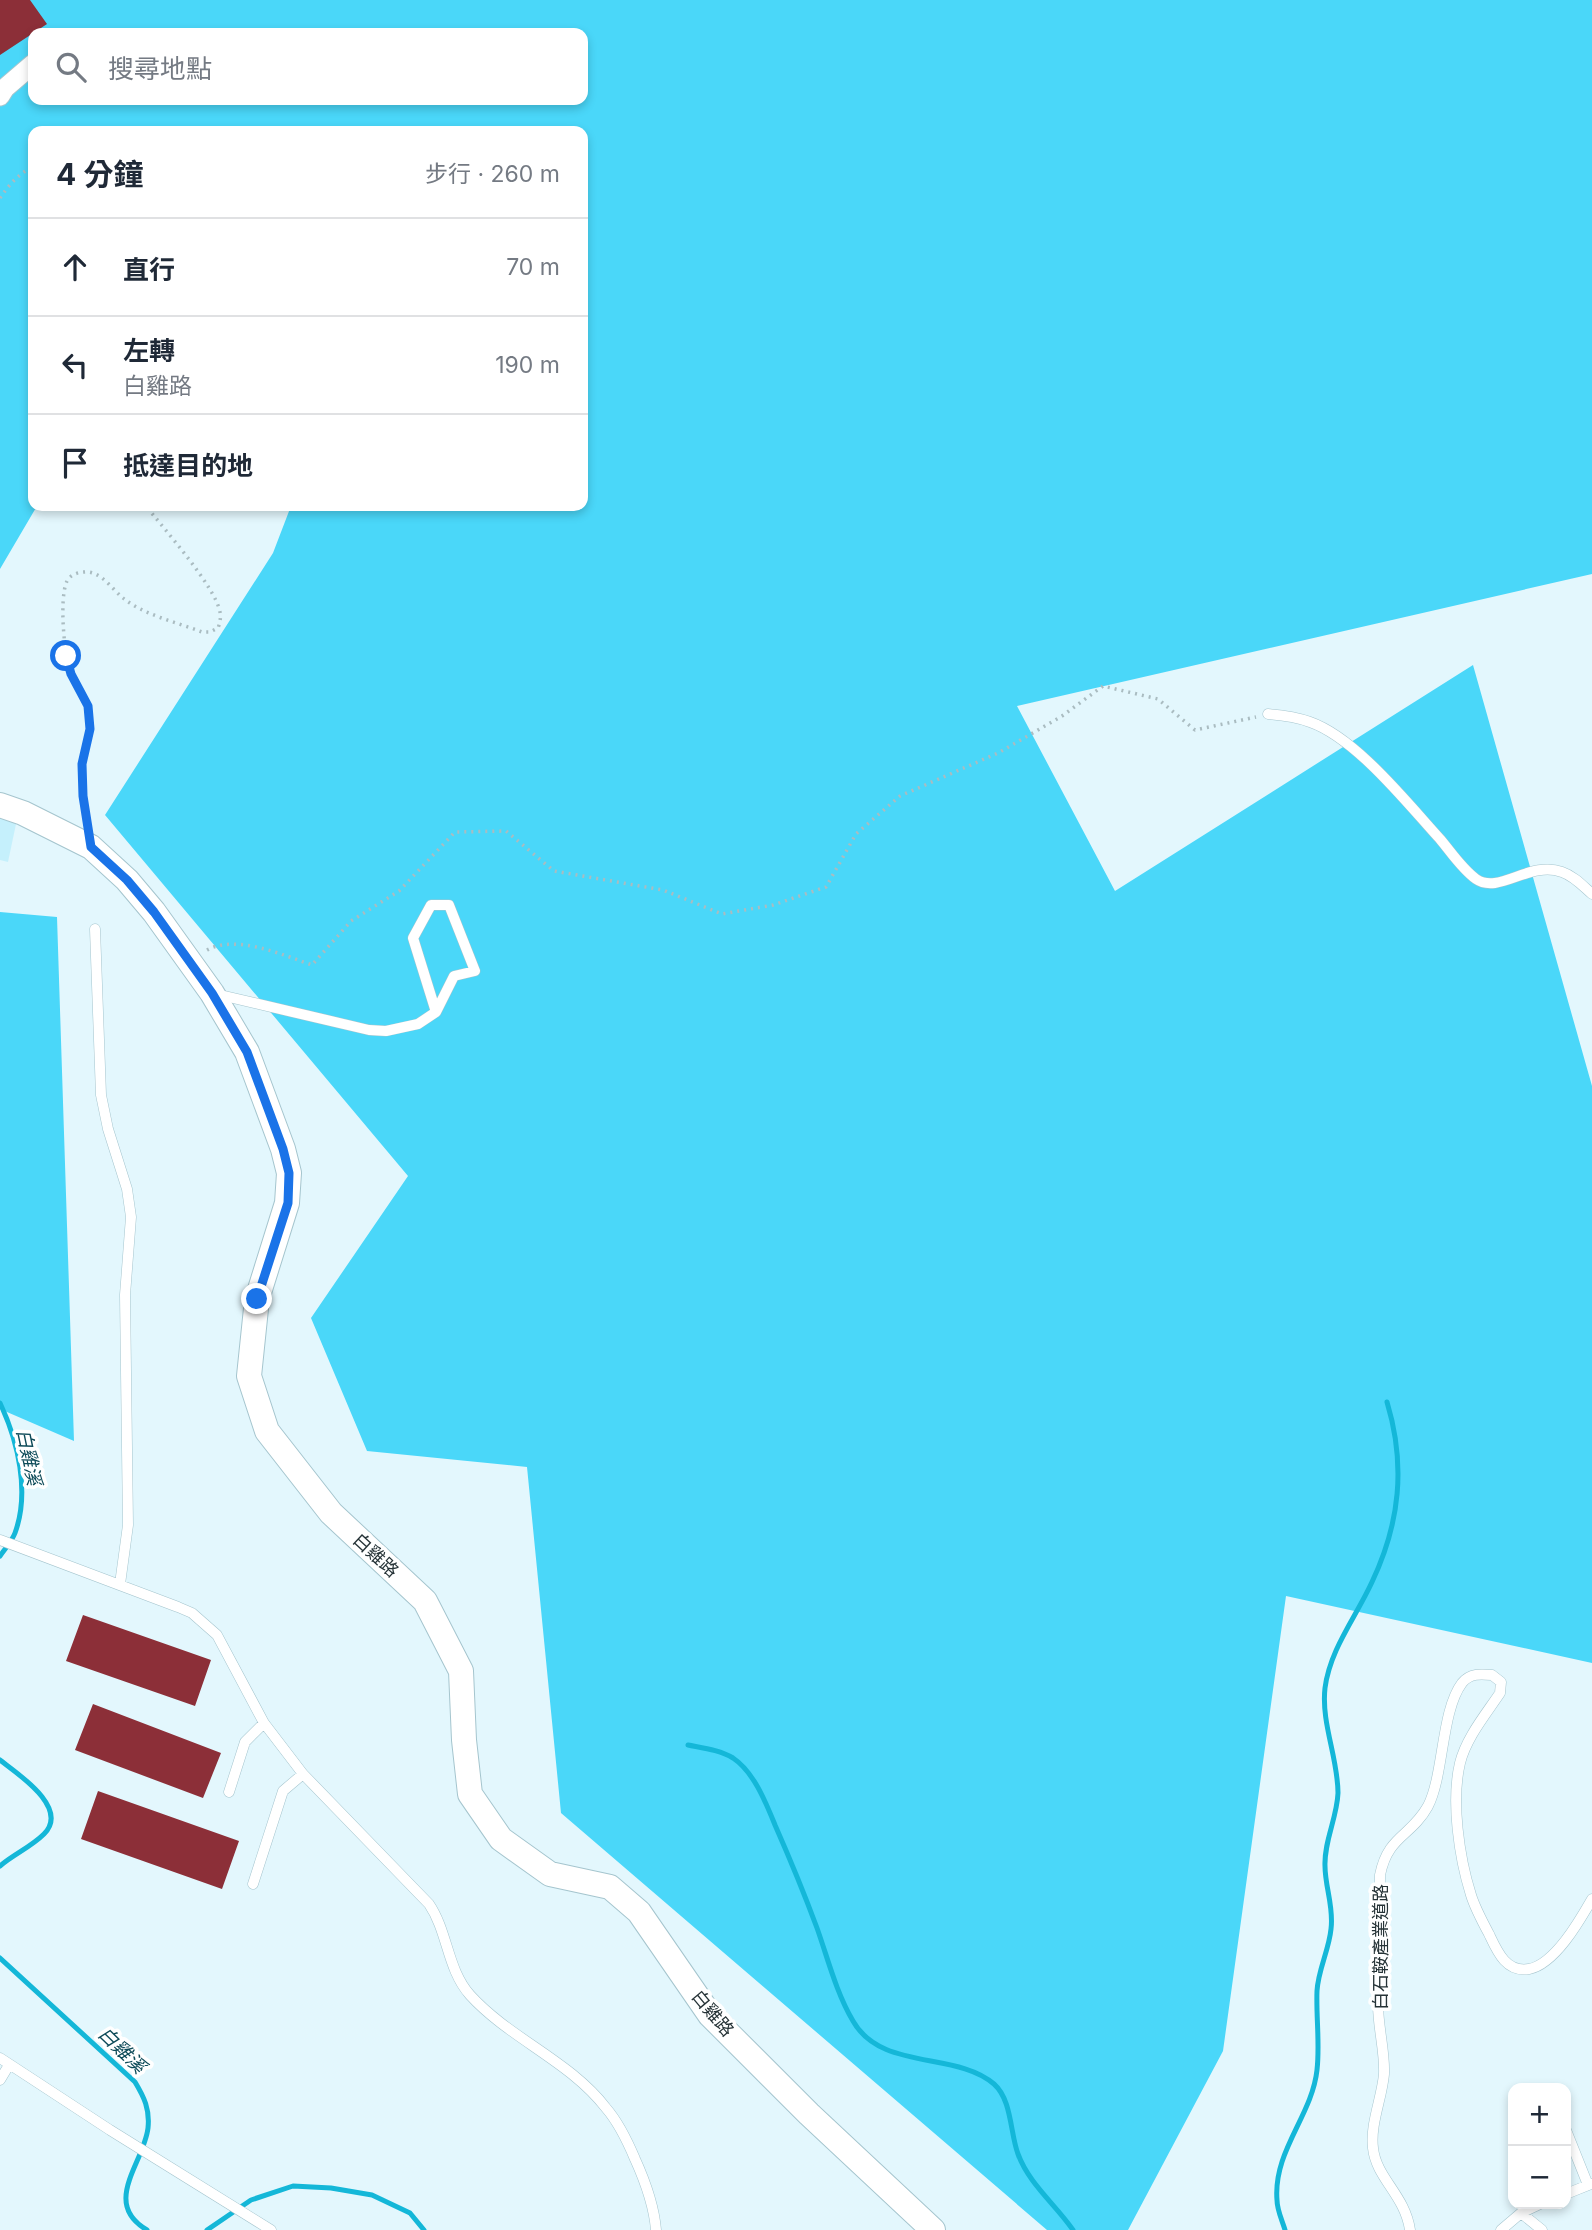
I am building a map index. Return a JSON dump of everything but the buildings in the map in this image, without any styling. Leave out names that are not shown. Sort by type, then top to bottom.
[{"type":"street","points":[[0,96],[5,88],[28,68]]},
{"type":"street","name":"白雞路","points":[[0,805],[23,813],[91,847],[127,880],[154,912],[212,993],[247,1052],[283,1149],[289,1173],[288,1203],[257,1299],[249,1376],[267,1431],[331,1513],[425,1601],[461,1671],[470,1794],[501,1839],[550,1874],[610,1887],[639,1912],[710,2015],[809,2114],[933,2230]]},
{"type":"lane","points":[[1268,714],[1312,722],[1349,745],[1388,781],[1469,872],[1484,884],[1494,884],[1544,868],[1575,878],[1592,894]]},
{"type":"lane","points":[[212,993],[369,1030],[404,1028],[418,1024],[436,1012],[454,976],[475,971],[449,905],[431,905],[413,938],[436,1012]]},
{"type":"lane","points":[[95,929],[101,1094],[108,1129],[127,1189],[131,1217],[124,1295],[128,1515],[120,1584]]},
{"type":"lane","points":[[0,1540],[178,1607],[204,1623],[217,1635],[264,1723],[303,1774],[429,1904],[439,1919],[455,1973],[470,1994],[496,2019],[589,2089],[606,2106],[622,2130],[646,2183],[656,2230]]},
{"type":"lane","name":"白石鞍產業道路","points":[[1410,2230],[1402,2202],[1379,2167],[1373,2151],[1372,2137],[1384,2073],[1378,2006],[1380,1875],[1383,1858],[1391,1846],[1418,1821],[1429,1804],[1455,1701],[1464,1680],[1472,1675],[1492,1675],[1502,1682],[1500,1693],[1464,1750],[1457,1787],[1462,1859],[1471,1897],[1496,1950],[1504,1962],[1521,1969],[1532,1968],[1544,1962],[1558,1950],[1591,1901]]},
{"type":"lane","points":[[229,1792],[245,1742],[264,1723]]},
{"type":"lane","points":[[253,1884],[283,1791],[303,1774]]},
{"type":"lane","points":[[0,2058],[271,2230]]},
{"type":"lane","points":[[0,2080],[9,2065]]},
{"type":"lane","points":[[1571,2141],[1590,2184],[1571,2192]]},
{"type":"lane","points":[[1501,2230],[1529,2209]]},
{"type":"lane","points":[[1521,2213],[1542,2230]]},
{"type":"path","points":[[0,198],[9,185],[28,169]]},
{"type":"path","points":[[91,847],[82,785],[82,764],[90,729],[88,706],[71,674],[66,656],[64,594],[67,581],[72,575],[88,571],[96,574],[131,604],[189,627],[210,632],[218,628],[220,622],[217,603],[192,564],[150,511]]},
{"type":"path","points":[[188,961],[214,946],[252,945],[312,965],[351,921],[399,891],[454,832],[506,831],[554,871],[663,890],[722,914],[773,905],[826,887],[856,834],[900,796],[998,753],[1062,716],[1103,686],[1158,699],[1195,730],[1268,714]]},
{"type":"shaded area","points":[[0,0],[1592,0],[1592,574],[1017,706],[1115,891],[1473,665],[1592,1086],[1592,1663],[1286,1596],[1223,2051],[1128,2230],[1047,2230],[561,1813],[527,1467],[367,1451],[311,1318],[408,1176],[105,815],[273,553],[289,511],[588,511],[588,126],[28,126],[28,511],[34,511],[0,569]]},
{"type":"shaded area","points":[[0,816],[16,824],[8,862],[0,860]]},
{"type":"shaded area","points":[[0,912],[57,917],[74,1441],[0,1409]]},
{"type":"waterway","points":[[1285,2230],[1277,2204],[1277,2182],[1287,2149],[1314,2087],[1318,2060],[1318,1983],[1332,1921],[1325,1857],[1338,1793],[1325,1714],[1325,1688],[1332,1660],[1381,1560],[1394,1516],[1397,1448],[1387,1402]]},
{"type":"waterway","name":"白雞溪","points":[[0,1403],[17,1450],[22,1484],[22,1501],[15,1533],[0,1556]]},
{"type":"waterway","points":[[688,1745],[717,1751],[733,1758],[747,1771],[758,1788],[797,1876],[837,1987],[853,2021],[866,2037],[882,2047],[900,2054],[960,2067],[994,2084],[1004,2099],[1015,2146],[1023,2165],[1073,2230]]},
{"type":"waterway","name":"白雞溪","points":[[0,1760],[38,1792],[51,1813],[50,1824],[44,1834],[0,1866]]},
{"type":"waterway","name":"白雞溪","points":[[0,1958],[135,2082],[144,2098],[148,2128],[126,2195],[127,2208],[134,2219],[147,2230]]},
{"type":"waterway","name":"白雞溪","points":[[207,2230],[251,2200],[293,2186],[331,2188],[372,2195],[410,2213],[424,2230]]},
{"type":"route","points":[[66,656],[71,674],[88,706],[90,729],[82,764],[83,796],[91,847],[127,880],[154,912],[212,993],[247,1052],[283,1149],[289,1173],[288,1203],[257,1299]]}]
